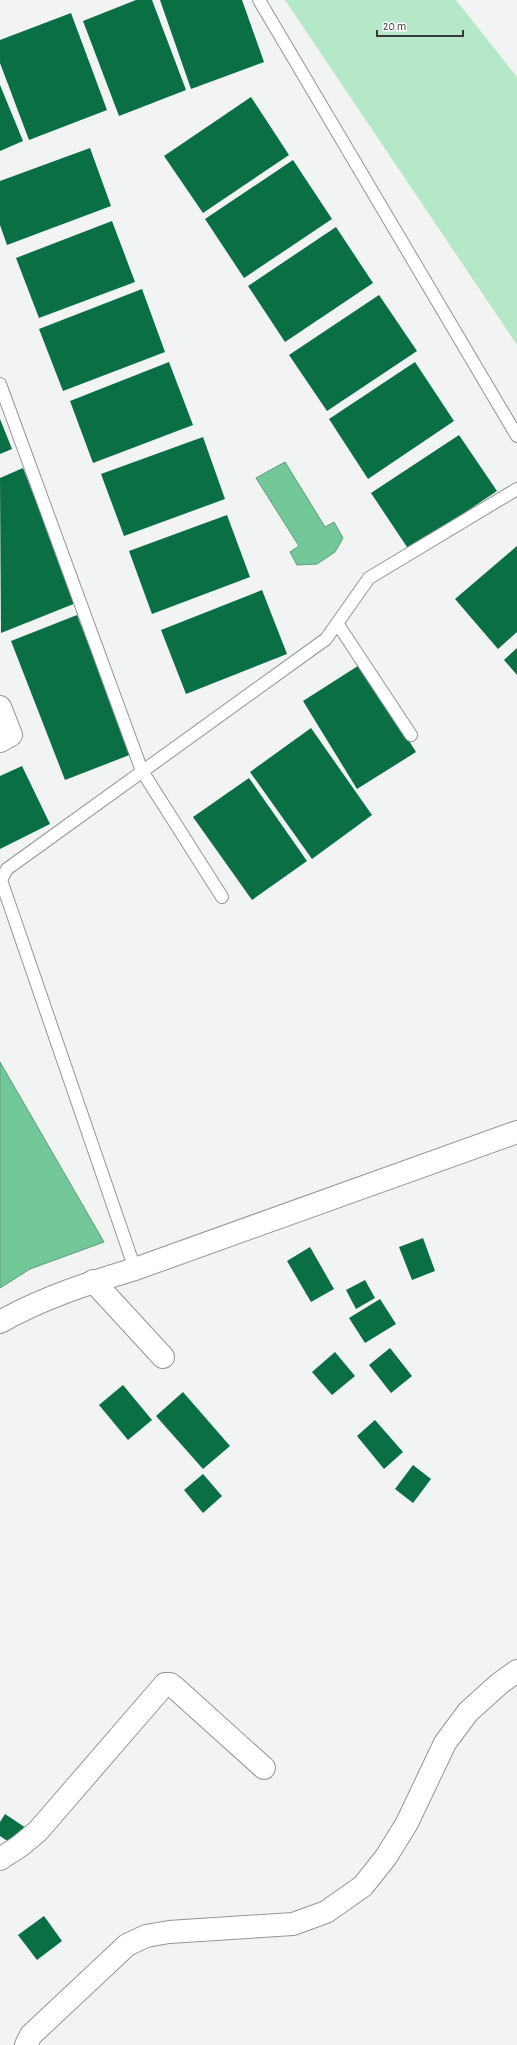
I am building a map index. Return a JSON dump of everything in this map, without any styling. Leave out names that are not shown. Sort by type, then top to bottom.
[{"type":"street","points":[[0,707],[12,735],[0,741]]},
{"type":"street","points":[[0,1322],[12,1315],[93,1282],[135,1269],[517,1132]]},
{"type":"street","points":[[93,1282],[163,1357]]},
{"type":"street","points":[[26,2045],[30,2035],[127,1945],[146,1936],[169,1932],[293,1924],[326,1912],[363,1886],[386,1856],[407,1823],[445,1743],[468,1712],[499,1684],[517,1671]]},
{"type":"street","points":[[0,1859],[20,1846],[38,1831],[165,1684],[170,1684],[173,1686],[264,1768]]},
{"type":"lane","points":[[259,0],[517,436]]},
{"type":"lane","points":[[0,384],[142,772],[222,897]]},
{"type":"lane","points":[[135,1269],[1,880],[7,869],[326,639],[369,578],[517,490]]},
{"type":"lane","points":[[337,623],[411,735]]},
{"type":"shaded area","points":[[285,0],[456,0],[517,77],[517,345]]},
{"type":"shaded area","points":[[285,462],[325,527],[334,522],[343,538],[335,552],[317,564],[297,565],[290,552],[299,546],[256,478]]},
{"type":"shaded area","points":[[0,1062],[104,1242],[30,1269],[0,1288]]},
{"type":"building","points":[[136,0],[152,0],[186,90],[119,116],[83,21]]},
{"type":"building","points":[[160,0],[242,0],[264,62],[191,89]]},
{"type":"building","points":[[71,13],[107,110],[29,140],[0,63],[0,40]]},
{"type":"building","points":[[0,85],[23,141],[0,151]]},
{"type":"building","points":[[251,97],[289,155],[203,213],[164,156]]},
{"type":"building","points":[[90,148],[111,206],[7,245],[0,225],[0,181]]},
{"type":"building","points":[[293,160],[332,219],[244,278],[205,219]]},
{"type":"building","points":[[112,221],[135,282],[39,318],[16,258]]},
{"type":"building","points":[[336,227],[373,283],[285,342],[248,286]]},
{"type":"building","points":[[142,289],[165,352],[63,391],[39,329]]},
{"type":"building","points":[[379,295],[417,351],[327,411],[289,355]]},
{"type":"building","points":[[169,362],[193,425],[93,463],[70,401]]},
{"type":"building","points":[[415,362],[454,421],[368,479],[329,419]]},
{"type":"building","points":[[0,419],[12,449],[0,454]]},
{"type":"building","points":[[459,435],[497,491],[409,550],[371,493]]},
{"type":"building","points":[[203,437],[225,499],[124,536],[101,474]]},
{"type":"building","points":[[23,468],[76,603],[1,633],[0,478]]},
{"type":"building","points":[[227,515],[250,577],[152,614],[129,551]]},
{"type":"building","points":[[517,546],[517,632],[498,649],[455,599]]},
{"type":"building","points":[[262,590],[287,654],[186,694],[161,630]]},
{"type":"building","points":[[77,615],[132,754],[65,780],[11,641]]},
{"type":"building","points":[[517,648],[517,675],[504,660]]},
{"type":"building","points":[[361,664],[416,752],[357,789],[303,701]]},
{"type":"building","points":[[311,728],[372,815],[312,859],[250,772]]},
{"type":"building","points":[[22,766],[50,824],[0,849],[0,776]]},
{"type":"building","points":[[249,778],[307,861],[252,900],[193,817]]},
{"type":"building","points":[[423,1238],[435,1271],[412,1280],[399,1247]]},
{"type":"building","points":[[310,1247],[334,1289],[311,1302],[287,1261]]},
{"type":"building","points":[[365,1280],[375,1298],[356,1309],[346,1290]]},
{"type":"building","points":[[380,1299],[396,1324],[365,1343],[349,1318]]},
{"type":"building","points":[[390,1348],[412,1376],[391,1393],[369,1365]]},
{"type":"building","points":[[335,1352],[355,1376],[332,1395],[312,1372]]},
{"type":"building","points":[[123,1385],[152,1420],[128,1440],[99,1405]]},
{"type":"building","points":[[183,1392],[230,1446],[203,1469],[156,1416]]},
{"type":"building","points":[[375,1420],[403,1452],[384,1469],[357,1436]]},
{"type":"building","points":[[413,1465],[431,1479],[413,1503],[395,1489]]},
{"type":"building","points":[[203,1474],[222,1496],[203,1513],[184,1490]]},
{"type":"building","points":[[5,1814],[26,1828],[15,1846],[0,1836],[0,1822]]},
{"type":"building","points":[[44,1916],[62,1941],[37,1960],[18,1935]]}]
